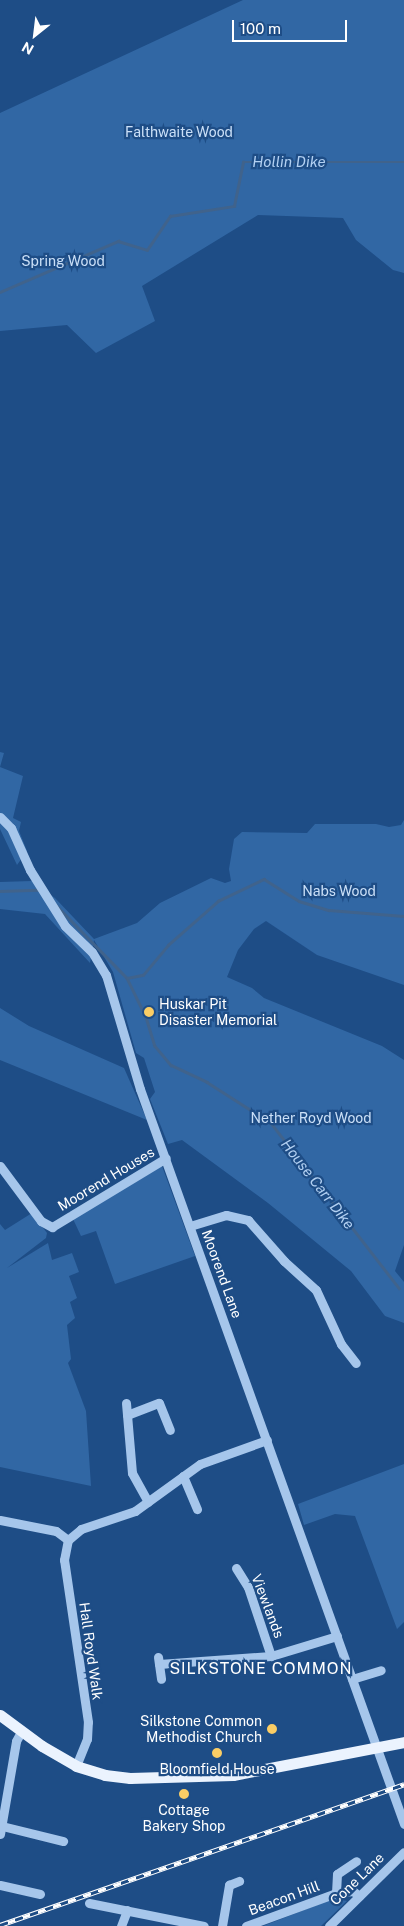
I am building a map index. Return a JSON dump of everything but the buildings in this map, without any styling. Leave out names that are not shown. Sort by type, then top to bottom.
[{"type":"main road","points":[[0,1715],[21,1732],[76,1766],[106,1775],[130,1778],[233,1775],[404,1742]]},
{"type":"street","name":"Moorend Lane","points":[[0,817],[11,828],[30,870],[64,926],[92,952],[106,975],[132,1066],[377,1748]]},
{"type":"street","name":"Moorend Houses","points":[[0,1166],[42,1221],[52,1227],[166,1158]]},
{"type":"street","points":[[190,1226],[226,1215],[248,1220],[284,1261],[316,1290],[341,1344],[356,1363]]},
{"type":"street","points":[[126,1403],[132,1473],[148,1502]]},
{"type":"street","points":[[127,1414],[159,1403],[170,1430]]},
{"type":"street","points":[[0,1520],[56,1531],[68,1540],[81,1529],[125,1516],[148,1502],[183,1476],[217,1456],[267,1440]]},
{"type":"street","points":[[183,1476],[197,1508]]},
{"type":"street","name":"Hall Royd Walk","points":[[68,1540],[64,1560],[88,1722],[87,1739],[76,1766]]},
{"type":"street","name":"Viewlands","points":[[236,1568],[248,1587],[271,1656]]},
{"type":"street","name":"Viewlands","points":[[161,1679],[158,1661],[205,1660],[219,1662],[271,1656],[337,1636]]},
{"type":"street","points":[[352,1679],[381,1670]]},
{"type":"street","points":[[21,1732],[16,1741],[1,1830],[51,1844],[63,1841]]},
{"type":"street","points":[[377,1748],[404,1824]]},
{"type":"street","name":"Cone Lane","points":[[329,1926],[404,1852]]},
{"type":"street","points":[[336,1893],[336,1874],[358,1861]]},
{"type":"street","points":[[222,1926],[224,1901],[229,1886],[239,1881]]},
{"type":"street","points":[[0,1885],[40,1894]]},
{"type":"street","name":"Beacon Hill","points":[[246,1926],[336,1893],[353,1891],[359,1896]]},
{"type":"street","points":[[89,1903],[204,1926]]},
{"type":"street","points":[[121,1926],[127,1910]]},
{"type":"green space","points":[[243,0],[404,0],[404,273],[393,270],[356,240],[343,218],[258,215],[142,286],[155,321],[96,353],[67,325],[0,331],[0,113]]},
{"type":"green space","points":[[0,752],[4,753],[0,767]]},
{"type":"green space","points":[[0,767],[23,776],[13,818],[21,822],[19,831],[27,851],[17,865],[0,829]]},
{"type":"green space","name":"Nether Royd Wood","points":[[404,820],[404,985],[317,955],[266,921],[254,929],[238,950],[227,977],[252,988],[264,998],[382,1046],[404,1060],[404,1245],[395,1271],[404,1282],[404,1323],[385,1316],[351,1271],[268,1203],[182,1140],[168,1144],[150,1099],[155,1092],[144,1058],[136,1053],[113,972],[94,940],[90,963],[45,914],[0,909],[0,882],[32,881],[55,898],[94,939],[137,923],[160,903],[211,878],[225,883],[231,881],[229,869],[234,839],[242,832],[307,833],[315,824],[376,824],[389,827],[401,825]]},
{"type":"green space","points":[[0,1008],[29,1026],[124,1068],[147,1120],[0,1060]]},
{"type":"green space","points":[[162,1166],[195,1256],[115,1284],[96,1231],[81,1236],[73,1219]]},
{"type":"green space","points":[[32,1213],[47,1233],[46,1238],[7,1268],[48,1243],[52,1260],[72,1253],[79,1272],[69,1276],[77,1298],[70,1302],[75,1318],[67,1325],[71,1359],[68,1363],[86,1411],[91,1486],[0,1467],[0,1224],[5,1230]]},
{"type":"green space","points":[[404,1464],[404,1622],[397,1629],[355,1516],[335,1514],[304,1525],[298,1504]]},
{"type":"green space","points":[[335,1898],[347,1901],[321,1926],[263,1926]]},
{"type":"waterway","name":"Hollin Dike","points":[[0,292],[118,241],[147,250],[170,216],[234,206],[243,162],[404,162]]},
{"type":"waterway","points":[[127,978],[143,975],[168,945],[218,901],[264,879],[299,901],[329,910],[404,916]]},
{"type":"waterway","name":"House Carr Dike","points":[[0,891],[38,890]]},
{"type":"waterway","name":"House Carr Dike","points":[[56,905],[127,978],[146,1017],[155,1046],[171,1065],[207,1082],[271,1123],[399,1288]]},
{"type":"railway","points":[[0,1925],[404,1784]]},
{"type":"place","name":"Huskar Pit Disaster Memorial","points":[[149,1012]]},
{"type":"place","name":"Silkstone Common Methodist Church","points":[[272,1729]]},
{"type":"place","name":"Bloomfield House","points":[[217,1753]]},
{"type":"place","name":"Cottage Bakery Shop","points":[[184,1794]]},
{"type":"district","name":"SILKSTONE COMMON","points":[[261,1669]]},
{"type":"park label","name":"Falthwaite Wood","points":[[179,132]]},
{"type":"park label","name":"Spring Wood","points":[[63,261]]},
{"type":"park label","name":"Nabs Wood","points":[[339,891]]}]
